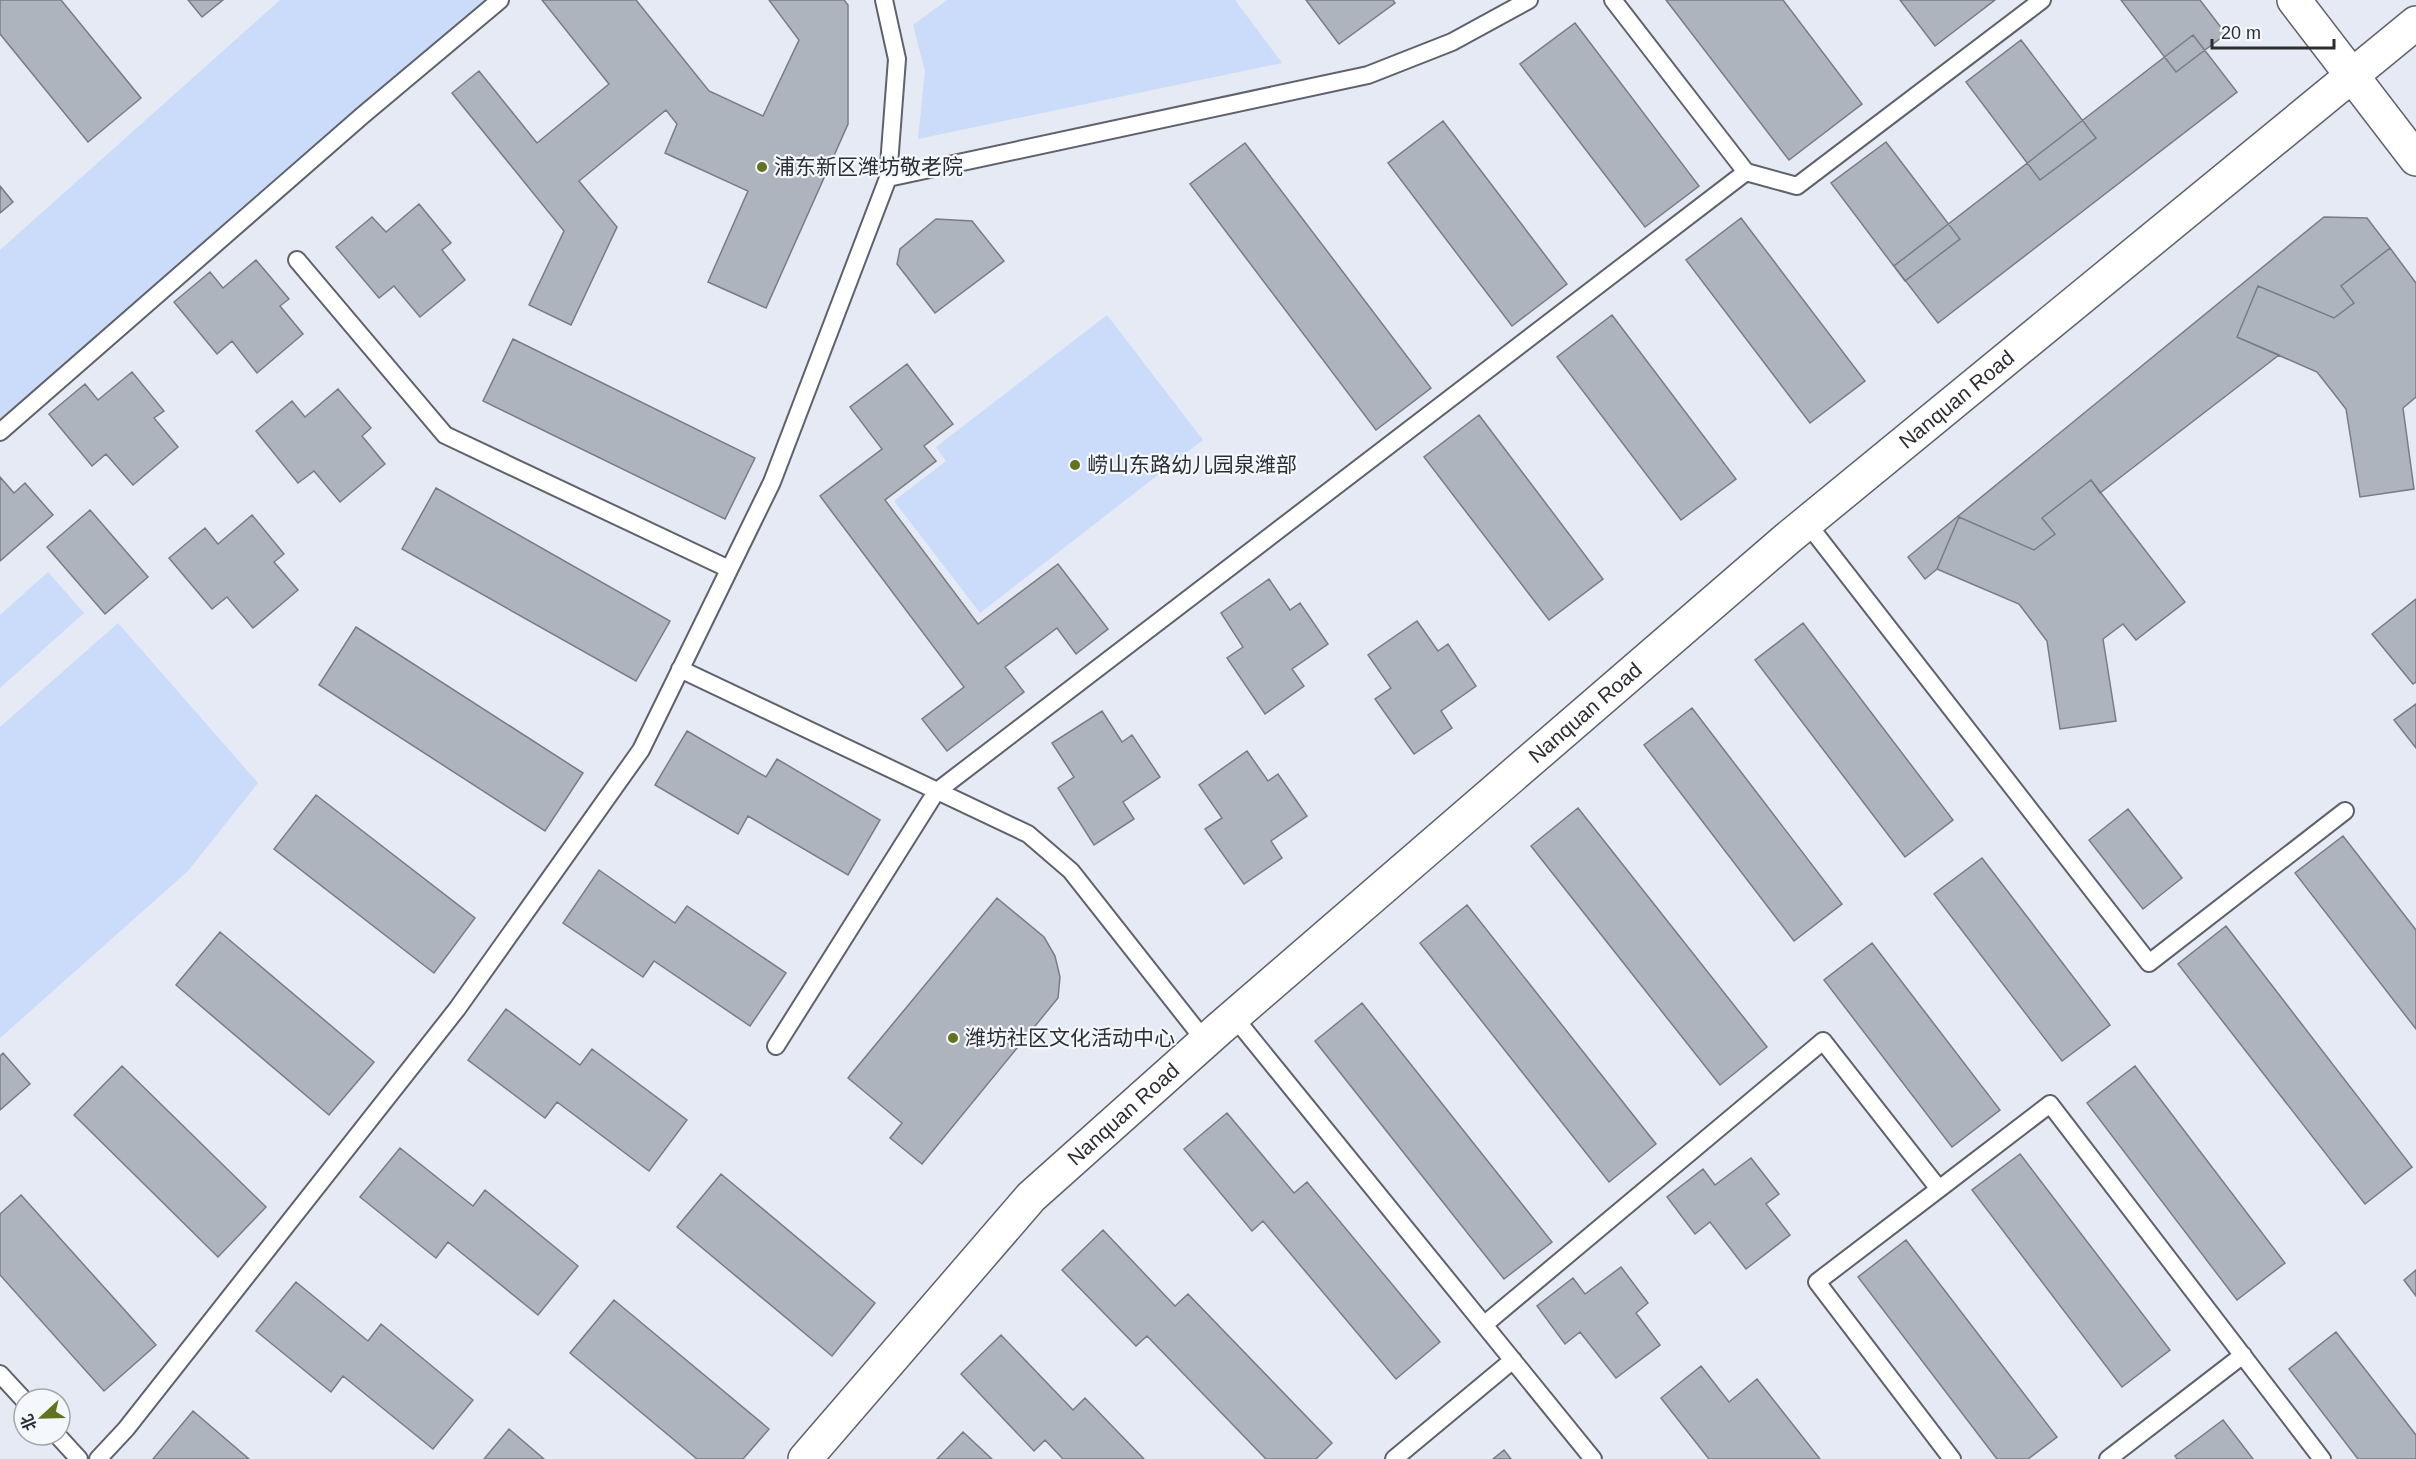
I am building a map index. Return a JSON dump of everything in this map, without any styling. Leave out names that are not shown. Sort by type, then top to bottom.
[{"type":"street","points":[[2294,0],[2416,159]]},
{"type":"street","name":"Nanquan Road","points":[[805,1459],[1031,1197],[1205,1041],[1807,523],[2416,23]]},
{"type":"lane","points":[[0,432],[363,115],[500,0]]},
{"type":"lane","points":[[98,1459],[126,1429],[457,1009],[641,750],[772,482],[888,178],[897,59],[884,0]]},
{"type":"lane","points":[[888,178],[1368,75],[1452,42],[1529,0]]},
{"type":"lane","points":[[1613,0],[1746,172],[1797,186],[2042,0]]},
{"type":"lane","points":[[776,1046],[936,792],[1746,172]]},
{"type":"lane","points":[[297,260],[444,435],[729,569]]},
{"type":"lane","points":[[1807,523],[2148,963],[2344,811]]},
{"type":"lane","points":[[680,669],[1028,834],[1071,871],[1205,1041]]},
{"type":"lane","points":[[1234,1017],[1593,1459]]},
{"type":"lane","points":[[1485,1324],[1823,1041],[1939,1189]]},
{"type":"lane","points":[[1952,1459],[1817,1282],[2050,1104],[2322,1459]]},
{"type":"lane","points":[[2108,1459],[2243,1355]]},
{"type":"lane","points":[[1394,1459],[1514,1360]]},
{"type":"lane","points":[[0,1374],[12,1387]]},
{"type":"lane","points":[[68,1447],[79,1459]]},
{"type":"shaded area","points":[[280,0],[500,0],[0,432],[0,250]]},
{"type":"shaded area","points":[[947,0],[1235,0],[1282,63],[918,139],[925,71],[913,25]]},
{"type":"shaded area","points":[[1107,315],[1203,440],[980,613],[894,501],[946,461],[936,447]]},
{"type":"shaded area","points":[[48,572],[84,613],[0,688],[0,615]]},
{"type":"shaded area","points":[[118,623],[258,783],[188,871],[0,1038],[0,727]]},
{"type":"building","points":[[0,0],[61,0],[141,98],[88,142],[0,34]]},
{"type":"building","points":[[188,0],[223,0],[202,17]]},
{"type":"building","name":"浦东新区潍坊敬老院","points":[[542,0],[636,0],[709,91],[763,116],[799,40],[769,0],[844,0],[848,5],[848,124],[766,308],[708,282],[748,191],[665,153],[677,124],[666,110],[579,181],[617,227],[571,325],[529,305],[564,231],[452,93],[479,71],[537,143],[609,84]]},
{"type":"building","points":[[1306,0],[1393,0],[1395,3],[1339,44]]},
{"type":"building","points":[[1666,0],[1783,0],[1862,104],[1789,160]]},
{"type":"building","points":[[1900,0],[1995,0],[1935,46]]},
{"type":"building","points":[[2121,0],[2200,0],[2226,34],[2176,72]]},
{"type":"building","points":[[1575,23],[1699,186],[1645,227],[1520,64]]},
{"type":"building","points":[[2193,35],[2237,92],[1938,323],[1894,266]]},
{"type":"building","points":[[2021,40],[2096,138],[2040,180],[1966,82]]},
{"type":"building","points":[[1443,121],[1567,284],[1512,326],[1388,163]]},
{"type":"building","points":[[1886,142],[1960,239],[1905,281],[1831,183]]},
{"type":"building","points":[[1245,143],[1431,388],[1376,430],[1190,184]]},
{"type":"building","points":[[0,186],[13,202],[0,213]]},
{"type":"building","points":[[419,204],[451,243],[442,250],[465,280],[420,317],[394,286],[379,298],[336,247],[372,217],[386,232]]},
{"type":"building","points":[[2324,217],[2367,218],[2390,248],[2341,286],[2354,303],[2334,318],[2258,286],[2237,337],[2279,355],[2100,493],[2091,480],[2042,518],[2055,534],[2034,550],[1959,517],[1937,569],[1925,579],[1908,557]]},
{"type":"building","points":[[1741,218],[1865,381],[1810,423],[1686,260]]},
{"type":"building","points":[[936,219],[972,221],[1004,261],[935,313],[897,264],[900,249]]},
{"type":"building","points":[[2390,248],[2416,283],[2416,397],[2403,408],[2414,489],[2360,497],[2346,409],[2317,372],[2237,337],[2258,286],[2334,318],[2354,303],[2341,286]]},
{"type":"building","points":[[256,260],[289,299],[280,306],[303,334],[257,373],[232,341],[217,354],[174,302],[210,272],[223,288]]},
{"type":"building","points":[[1612,315],[1736,479],[1681,520],[1557,357]]},
{"type":"building","points":[[513,339],[755,458],[725,519],[483,401]]},
{"type":"building","points":[[907,364],[953,424],[924,446],[936,461],[885,500],[978,624],[1058,564],[1108,629],[1076,654],[1057,628],[1005,667],[1024,692],[947,751],[922,719],[964,687],[820,496],[882,449],[850,407]]},
{"type":"building","points":[[132,372],[164,411],[154,418],[178,447],[133,485],[106,454],[92,466],[49,414],[85,384],[98,400]]},
{"type":"building","points":[[338,389],[371,428],[362,436],[385,464],[340,502],[314,471],[298,483],[256,431],[292,401],[305,417]]},
{"type":"building","points":[[1479,415],[1603,579],[1549,620],[1424,457]]},
{"type":"building","points":[[0,477],[14,493],[25,483],[53,515],[0,561]]},
{"type":"building","points":[[2091,480],[2185,602],[2136,640],[2123,624],[2103,639],[2116,721],[2060,729],[2047,641],[2019,604],[1937,569],[1959,517],[2034,550],[2055,534],[2042,518]]},
{"type":"building","points":[[436,488],[670,621],[636,681],[402,549]]},
{"type":"building","points":[[90,510],[148,577],[105,614],[47,547]]},
{"type":"building","points":[[252,515],[284,554],[274,562],[298,590],[253,628],[227,597],[212,609],[169,558],[205,528],[218,544]]},
{"type":"building","points":[[1269,579],[1290,610],[1300,603],[1328,644],[1292,669],[1304,686],[1265,714],[1227,658],[1243,647],[1221,613]]},
{"type":"building","points":[[2416,599],[2416,682],[2413,684],[2372,634]]},
{"type":"building","points":[[1417,621],[1438,651],[1448,644],[1476,686],[1441,711],[1452,728],[1414,754],[1375,699],[1391,688],[1368,655]]},
{"type":"building","points":[[1803,623],[1953,820],[1905,857],[1755,660]]},
{"type":"building","points":[[356,627],[583,773],[545,831],[319,685]]},
{"type":"building","points":[[2416,704],[2416,748],[2394,720]]},
{"type":"building","points":[[1692,708],[1842,904],[1794,941],[1644,745]]},
{"type":"building","points":[[1102,711],[1122,742],[1132,735],[1160,777],[1123,802],[1134,819],[1094,845],[1058,788],[1074,777],[1052,743]]},
{"type":"building","points":[[687,731],[766,777],[777,759],[880,820],[848,875],[748,816],[738,834],[655,785]]},
{"type":"building","points":[[1247,751],[1268,781],[1278,774],[1307,816],[1271,841],[1282,858],[1244,884],[1205,829],[1222,818],[1199,785]]},
{"type":"building","points":[[316,795],[475,918],[434,973],[274,849]]},
{"type":"building","points":[[1578,808],[1767,1047],[1720,1085],[1531,846]]},
{"type":"building","points":[[2128,809],[2182,878],[2143,909],[2089,840]]},
{"type":"building","points":[[2343,836],[2416,930],[2416,1029],[2295,873]]},
{"type":"building","points":[[1982,858],[2110,1025],[2062,1061],[1934,894]]},
{"type":"building","points":[[599,870],[675,923],[687,906],[786,973],[750,1026],[654,961],[643,977],[563,923]]},
{"type":"building","name":"潍坊社区文化活动中心","points":[[997,898],[1044,937],[1055,956],[1060,977],[1058,998],[922,1164],[890,1138],[902,1123],[848,1078]]},
{"type":"building","points":[[1467,905],[1656,1144],[1609,1182],[1420,943]]},
{"type":"building","points":[[2226,926],[2412,1167],[2365,1204],[2178,964]]},
{"type":"building","points":[[220,932],[374,1062],[329,1115],[176,985]]},
{"type":"building","points":[[1872,943],[2000,1110],[1952,1147],[1824,980]]},
{"type":"building","points":[[1362,1003],[1552,1242],[1504,1279],[1315,1041]]},
{"type":"building","points":[[506,1009],[580,1065],[592,1049],[687,1120],[649,1171],[557,1102],[545,1118],[468,1060]]},
{"type":"building","points":[[3,1053],[30,1084],[0,1110],[0,1056]]},
{"type":"building","points":[[122,1066],[266,1207],[218,1257],[74,1115]]},
{"type":"building","points":[[2135,1066],[2285,1263],[2237,1300],[2087,1103]]},
{"type":"building","points":[[1227,1113],[1294,1193],[1307,1182],[1440,1342],[1396,1379],[1263,1221],[1252,1231],[1184,1149]]},
{"type":"building","points":[[400,1148],[473,1206],[485,1190],[578,1266],[538,1315],[448,1242],[436,1258],[360,1197]]},
{"type":"building","points":[[2020,1154],[2170,1350],[2122,1387],[1972,1190]]},
{"type":"building","points":[[1751,1158],[1779,1194],[1766,1204],[1790,1235],[1746,1269],[1710,1222],[1695,1234],[1667,1197],[1703,1169],[1715,1185]]},
{"type":"building","points":[[721,1174],[875,1303],[832,1356],[677,1227]]},
{"type":"building","points":[[21,1195],[156,1345],[104,1391],[0,1275],[0,1214]]},
{"type":"building","points":[[1103,1230],[1175,1306],[1188,1294],[1332,1443],[1316,1459],[1266,1459],[1147,1336],[1136,1346],[1062,1270]]},
{"type":"building","points":[[1906,1240],[2057,1437],[2028,1459],[1997,1459],[1858,1277]]},
{"type":"building","points":[[1621,1267],[1648,1303],[1636,1313],[1660,1345],[1616,1378],[1580,1332],[1565,1344],[1537,1306],[1573,1278],[1585,1294]]},
{"type":"building","points":[[2416,1270],[2416,1296],[2404,1280]]},
{"type":"building","points":[[296,1282],[368,1341],[381,1324],[473,1400],[433,1449],[343,1376],[331,1392],[256,1331]]},
{"type":"building","points":[[614,1300],[769,1429],[743,1459],[697,1459],[570,1353]]},
{"type":"building","points":[[2336,1332],[2416,1435],[2416,1459],[2358,1459],[2289,1369]]},
{"type":"building","points":[[1001,1335],[1073,1410],[1085,1398],[1144,1459],[1063,1459],[1045,1440],[1034,1451],[961,1374]]},
{"type":"building","points":[[1701,1366],[1729,1402],[1757,1379],[1820,1459],[1709,1459],[1661,1398]]},
{"type":"building","points":[[193,1411],[249,1459],[153,1459]]},
{"type":"building","points":[[2223,1420],[2253,1459],[2177,1459],[2175,1456]]},
{"type":"building","points":[[509,1429],[544,1459],[484,1459]]},
{"type":"building","points":[[963,1432],[992,1459],[937,1459]]},
{"type":"building","points":[[1504,1450],[1511,1459],[1493,1459]]},
{"type":"place","name":"浦东新区潍坊敬老院","points":[[762,167]]},
{"type":"place","name":"崂山东路幼儿园泉潍部","points":[[1075,465]]},
{"type":"place","name":"潍坊社区文化活动中心","points":[[953,1038]]}]
